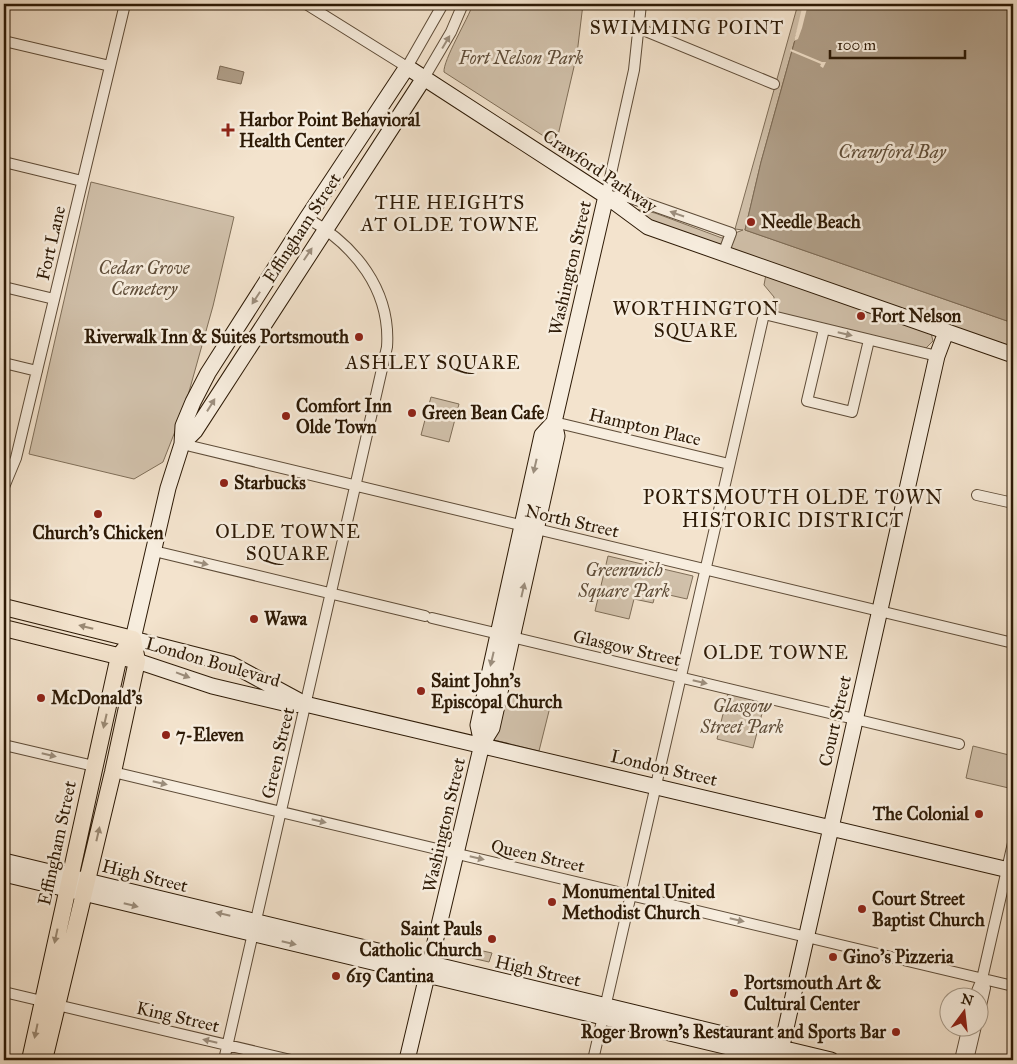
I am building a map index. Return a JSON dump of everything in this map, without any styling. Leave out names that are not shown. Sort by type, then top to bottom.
[{"type":"main road","name":"London Boulevard","points":[[4,607],[133,639]]},
{"type":"main road","name":"London Boulevard","points":[[4,628],[137,661]]},
{"type":"main road","name":"Effingham Street","points":[[44,1060],[49,1003],[68,883],[119,656],[133,639]]},
{"type":"main road","name":"Effingham Street","points":[[30,1060],[86,887],[137,661],[133,639]]},
{"type":"street","name":"Fort Lane","points":[[4,487],[16,458],[125,4]]},
{"type":"street","name":"Crawford Parkway","points":[[306,4],[407,66],[606,196],[648,227],[1013,355]]},
{"type":"street","name":"Effingham Street","points":[[133,639],[168,488],[182,444],[183,426],[208,372],[407,66],[443,4]]},
{"type":"street","name":"Effingham Street","points":[[182,444],[195,431],[424,78],[451,32],[463,4]]},
{"type":"street","name":"Washington Street","points":[[407,1060],[482,744],[478,724],[537,530],[557,436],[554,422],[634,70],[641,4]]},
{"type":"street","points":[[638,28],[774,84]]},
{"type":"street","points":[[4,41],[110,66]]},
{"type":"street","points":[[4,162],[82,181]]},
{"type":"street","points":[[606,196],[628,197],[731,233],[724,254]]},
{"type":"street","name":"Green Street","points":[[224,1060],[387,347],[386,314],[378,291],[365,267],[326,228],[307,218]]},
{"type":"street","points":[[4,287],[54,299]]},
{"type":"street","points":[[593,1060],[764,314],[937,356]]},
{"type":"street","points":[[824,329],[807,401],[852,412],[869,340]]},
{"type":"street","name":"Court Street","points":[[780,1057],[854,719],[937,356],[946,332]]},
{"type":"street","points":[[4,363],[37,371]]},
{"type":"street","name":"Washington Street","points":[[505,635],[521,526],[542,435],[554,422]]},
{"type":"street","name":"Hampton Place","points":[[554,422],[729,464]]},
{"type":"street","name":"North Street","points":[[182,444],[1013,643]]},
{"type":"street","points":[[978,495],[1013,503]]},
{"type":"street","name":"Glasgow Street","points":[[154,551],[959,744]]},
{"type":"street","name":"London Boulevard","points":[[133,639],[231,664],[305,704]]},
{"type":"street","name":"London Boulevard","points":[[137,661],[212,686],[292,705],[305,704]]},
{"type":"street","name":"London Street","points":[[305,704],[482,744],[1010,870]]},
{"type":"street","points":[[4,745],[94,766]]},
{"type":"street","name":"Queen Street","points":[[113,772],[1013,986]]},
{"type":"street","points":[[979,986],[1010,870],[1013,843]]},
{"type":"street","name":"High Street","points":[[4,861],[68,883]]},
{"type":"street","name":"High Street","points":[[4,874],[86,887],[603,1012],[780,1057],[831,1060]]},
{"type":"street","points":[[982,979],[984,986]]},
{"type":"street","name":"King Street","points":[[4,992],[291,1060]]},
{"type":"street","points":[[960,1060],[966,1036]]},
{"type":"street","points":[[968,1060],[974,1036]]},
{"type":"green space","name":"Fort Nelson Park","points":[[473,4],[583,4],[577,54],[556,144],[444,72],[447,58]]},
{"type":"green space","points":[[798,4],[805,4],[761,162],[745,230],[1013,323],[1013,348],[931,333],[933,341],[922,352],[774,313],[774,297],[764,285],[766,274],[649,219],[635,209],[655,213],[722,238],[743,230],[735,229]]},
{"type":"green space","name":"Cedar Grove Cemetery","points":[[91,182],[234,217],[213,306],[185,406],[163,462],[134,479],[29,454]]},
{"type":"green space","points":[[431,397],[459,404],[449,442],[421,435]]},
{"type":"green space","name":"Greenwich Square Park","points":[[608,556],[693,576],[687,599],[656,592],[653,603],[634,599],[629,619],[595,611]]},
{"type":"green space","points":[[505,693],[551,703],[539,751],[494,740]]},
{"type":"green space","name":"Glasgow Street Park","points":[[728,693],[765,702],[753,748],[717,739]]},
{"type":"green space","points":[[973,746],[1013,756],[1013,789],[966,778]]},
{"type":"green space","points":[[456,945],[492,953],[489,962],[454,954]]},
{"type":"water","name":"Crawford Bay","points":[[805,4],[1013,4],[1013,323],[745,230],[761,162]]},
{"type":"water","points":[[220,66],[244,72],[241,84],[217,79]]},
{"type":"pier","points":[[803,4],[808,4],[798,39],[794,41]]},
{"type":"pier","points":[[791,49],[826,62],[823,68],[820,66],[821,64],[790,51]]},
{"type":"place","name":"Harbor Point Behavioral Health Center","points":[[228,130]]},
{"type":"place","name":"Needle Beach","points":[[751,222]]},
{"type":"place","name":"Fort Nelson","points":[[861,316]]},
{"type":"place","name":"Riverwalk Inn & Suites Portsmouth","points":[[359,337]]},
{"type":"place","name":"Green Bean Cafe","points":[[412,413]]},
{"type":"place","name":"Comfort Inn Olde Town","points":[[286,416]]},
{"type":"place","name":"Starbucks","points":[[224,483]]},
{"type":"place","name":"Church's Chicken","points":[[98,514]]},
{"type":"place","name":"Wawa","points":[[254,619]]},
{"type":"place","name":"Saint John's Episcopal Church","points":[[421,691]]},
{"type":"place","name":"McDonald's","points":[[41,698]]},
{"type":"place","name":"7-Eleven","points":[[166,735]]},
{"type":"place","name":"The Colonial","points":[[979,814]]},
{"type":"place","name":"Monumental United Methodist Church","points":[[552,902]]},
{"type":"place","name":"Court Street Baptist Church","points":[[862,909]]},
{"type":"place","name":"Saint Pauls Catholic Church","points":[[492,939]]},
{"type":"place","name":"Gino's Pizzeria","points":[[833,957]]},
{"type":"place","name":"619 Cantina","points":[[336,976]]},
{"type":"place","name":"Portsmouth Art & Cultural Center","points":[[734,993]]},
{"type":"place","name":"Roger Brown's Restaurant and Sports Bar","points":[[896,1032]]},
{"type":"district","name":"SWIMMING POINT","points":[[687,27]]},
{"type":"district","name":"THE HEIGHTS AT OLDE TOWNE","points":[[450,213]]},
{"type":"district","name":"WORTHINGTON SQUARE","points":[[696,319]]},
{"type":"district","name":"ASHLEY SQUARE","points":[[433,362]]},
{"type":"district","name":"PORTSMOUTH OLDE TOWN HISTORIC DISTRICT","points":[[793,508]]},
{"type":"district","name":"OLDE TOWNE SQUARE","points":[[288,542]]},
{"type":"district","name":"OLDE TOWNE","points":[[776,652]]}]
